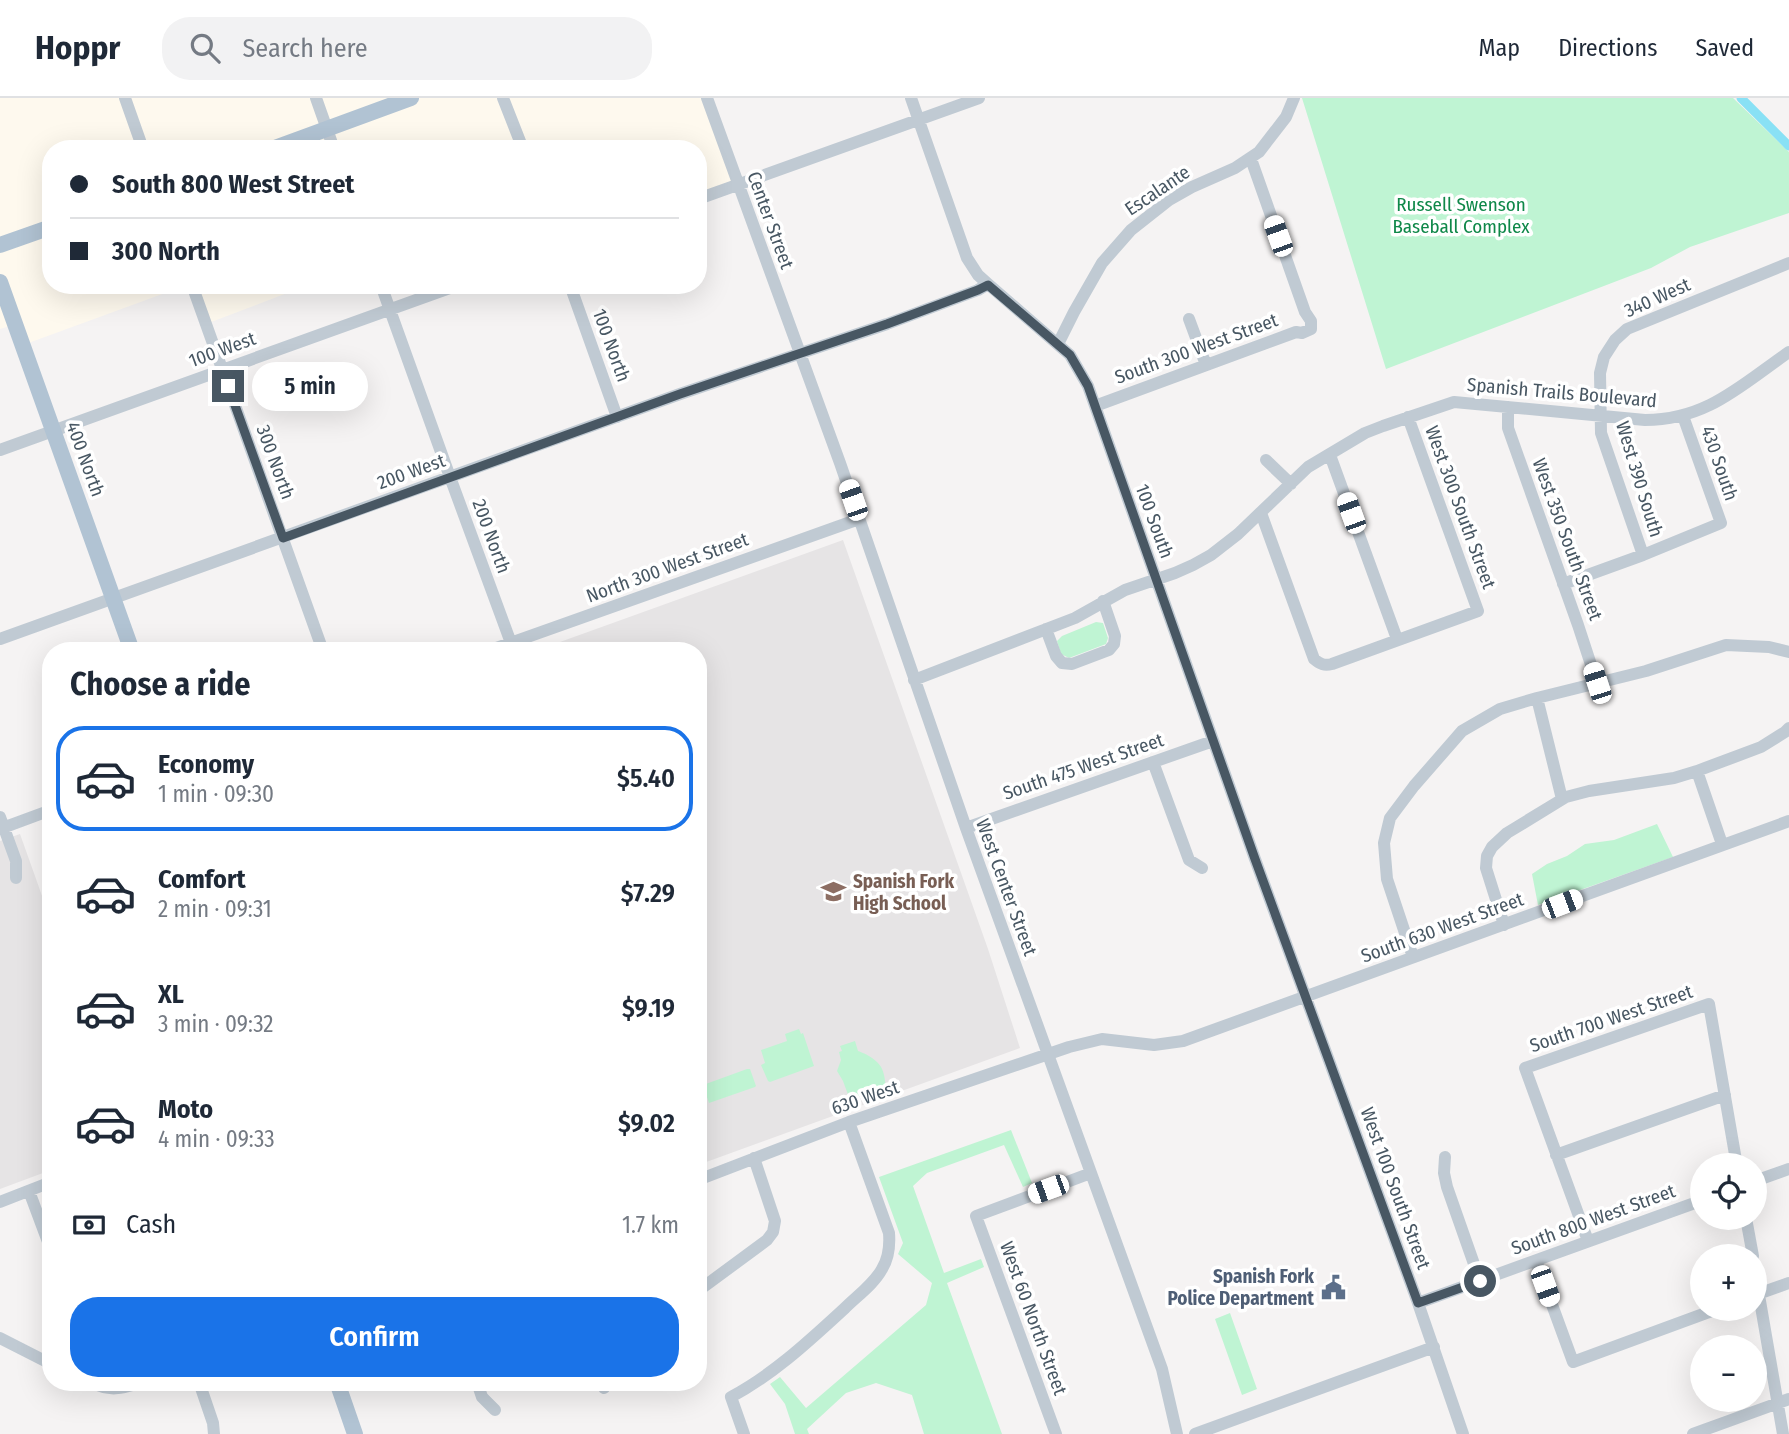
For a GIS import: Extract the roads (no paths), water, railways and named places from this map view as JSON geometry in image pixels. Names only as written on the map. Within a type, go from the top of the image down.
[{"type":"main road","points":[[297,140],[411,98]]},
{"type":"main road","points":[[0,245],[42,230]]},
{"type":"main road","name":"400 North","points":[[0,282],[129,642]]},
{"type":"main road","points":[[340,1391],[355,1434]]},
{"type":"street","points":[[125,98],[140,140]]},
{"type":"street","points":[[316,98],[331,140]]},
{"type":"street","points":[[503,98],[519,140]]},
{"type":"street","name":"Center Street","points":[[707,98],[800,354]]},
{"type":"street","name":"100 South","points":[[911,98],[967,258],[988,285],[1070,355],[1088,386],[1305,996]]},
{"type":"street","points":[[707,196],[979,98]]},
{"type":"street","points":[[1251,159],[1279,127],[1294,98]]},
{"type":"street","name":"South 300 West Street","points":[[1095,406],[1296,332],[1311,330],[1311,321],[1305,312],[1251,159]]},
{"type":"street","name":"Escalante","points":[[1058,344],[1102,263],[1131,230],[1169,200],[1251,159]]},
{"type":"street","name":"340 West","points":[[1601,415],[1600,373],[1604,357],[1615,340],[1627,329],[1789,263]]},
{"type":"street","name":"200 West","points":[[0,639],[988,285]]},
{"type":"street","name":"300 North","points":[[195,294],[320,642]]},
{"type":"street","name":"200 North","points":[[384,294],[511,642]]},
{"type":"street","name":"100 West","points":[[0,450],[433,294]]},
{"type":"street","name":"100 North","points":[[573,294],[617,417]]},
{"type":"street","points":[[1189,320],[1206,365]]},
{"type":"street","name":"Spanish Trails Boulevard","points":[[914,680],[1075,618],[1125,590],[1184,569],[1211,555],[1238,534],[1308,467],[1365,433],[1454,402],[1645,420],[1683,416],[1721,400],[1789,352]]},
{"type":"street","name":"West Center Street","points":[[800,354],[965,828],[1162,1369],[1177,1434]]},
{"type":"street","name":"West 350 South Street","points":[[1508,407],[1508,428],[1597,683]]},
{"type":"street","name":"West 390 South","points":[[1601,415],[1601,433],[1643,555]]},
{"type":"street","name":"430 South","points":[[1643,555],[1721,523],[1683,416]]},
{"type":"street","name":"West 300 South Street","points":[[1397,639],[1478,611],[1408,417]]},
{"type":"street","points":[[1261,513],[1314,659],[1319,664],[1332,664],[1397,639],[1329,455]]},
{"type":"street","points":[[1266,460],[1291,484]]},
{"type":"street","name":"North 300 West Street","points":[[514,642],[859,519]]},
{"type":"street","points":[[1563,584],[1643,555]]},
{"type":"street","points":[[1046,629],[1056,656],[1062,663],[1072,664],[1109,650],[1114,644],[1115,636],[1103,601]]},
{"type":"street","points":[[1413,957],[1387,879],[1384,843],[1390,818],[1462,731],[1500,709],[1646,671],[1726,645],[1789,652]]},
{"type":"street","points":[[1537,698],[1562,799]]},
{"type":"street","points":[[1504,925],[1486,868],[1487,856],[1492,847],[1507,833],[1562,799],[1589,791],[1674,778],[1697,771],[1761,747],[1789,728]]},
{"type":"street","name":"South 475 West Street","points":[[965,828],[1213,741]]},
{"type":"street","points":[[1153,762],[1189,860],[1202,868]]},
{"type":"street","points":[[1697,771],[1722,844]]},
{"type":"street","points":[[16,878],[16,861],[2,824],[42,813]]},
{"type":"street","name":"South 630 West Street","points":[[1047,1054],[1102,1039],[1154,1045],[1183,1041],[1789,821]]},
{"type":"street","name":"West 100 South Street","points":[[1305,996],[1434,1347],[1463,1434]]},
{"type":"street","name":"South 700 West Street","points":[[1556,1155],[1525,1068],[1709,1004],[1725,1095]]},
{"type":"street","name":"630 West","points":[[707,1176],[849,1122],[1047,1054]]},
{"type":"street","points":[[1588,1241],[1556,1155],[1725,1095],[1735,1153]]},
{"type":"street","points":[[744,1434],[731,1398],[770,1373],[811,1339],[876,1278],[884,1267],[890,1240],[887,1226],[849,1122]]},
{"type":"street","points":[[1445,1157],[1447,1187],[1480,1281]]},
{"type":"street","points":[[707,1284],[767,1240],[773,1232],[775,1221],[754,1158]]},
{"type":"street","points":[[1767,1177],[1789,1169]]},
{"type":"street","name":"West 60 North Street","points":[[1056,1434],[976,1216],[1091,1173]]},
{"type":"street","points":[[0,1202],[42,1186]]},
{"type":"street","points":[[29,1191],[42,1226]]},
{"type":"street","name":"South 800 West Street","points":[[1418,1303],[1690,1205]]},
{"type":"street","points":[[1536,1261],[1573,1362],[1690,1319]]},
{"type":"street","points":[[1767,1291],[1789,1283]]},
{"type":"street","points":[[1764,1321],[1783,1401],[1783,1434]]},
{"type":"street","points":[[0,1338],[42,1356]]},
{"type":"street","points":[[1195,1434],[1434,1347]]},
{"type":"street","points":[[202,1391],[214,1434]]},
{"type":"street","points":[[480,1391],[482,1397],[495,1410]]},
{"type":"street","points":[[1693,1434],[1783,1401]]},
{"type":"waterway","points":[[1741,98],[1789,146]]},
{"type":"place","name":"Spanish Fork High School","points":[[833,892]]},
{"type":"place","name":"Spanish Fork Police Department","points":[[1334,1287]]},
{"type":"park label","name":"Russell Swenson Baseball Complex","points":[[1461,215]]}]
